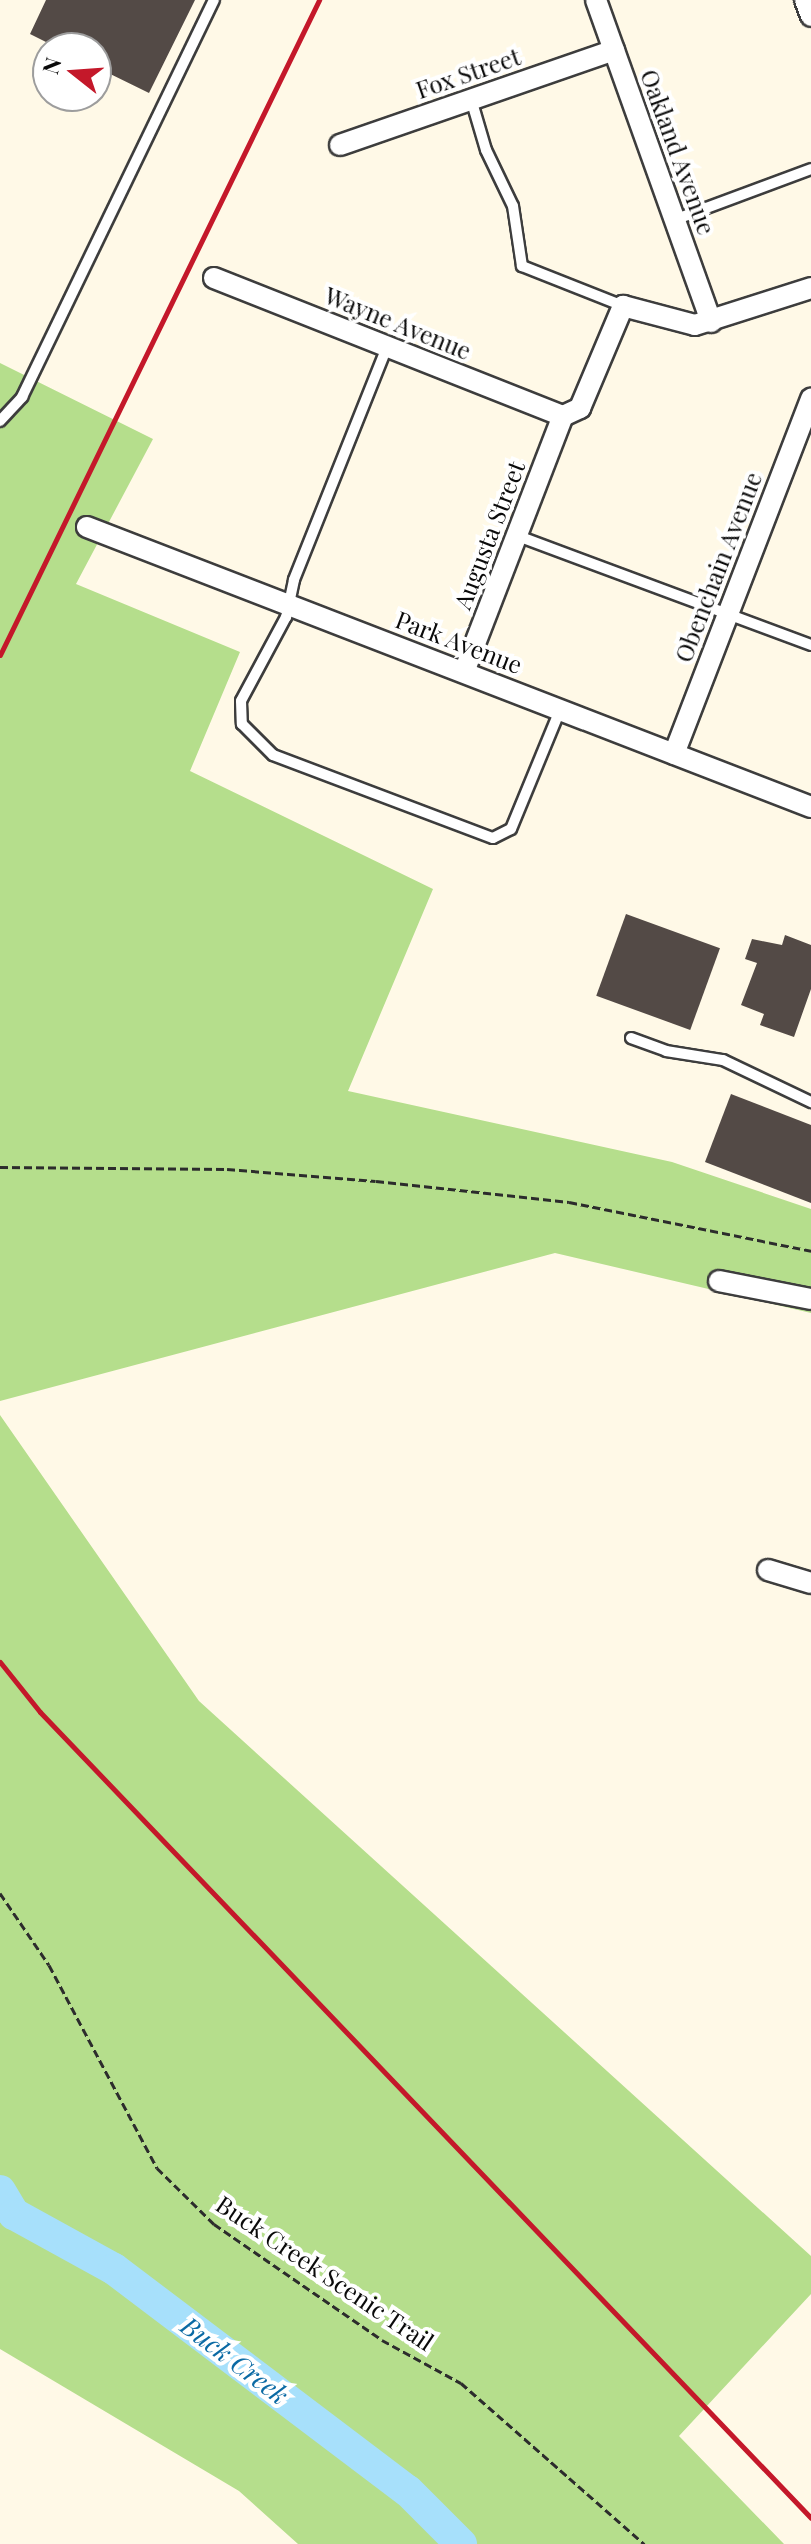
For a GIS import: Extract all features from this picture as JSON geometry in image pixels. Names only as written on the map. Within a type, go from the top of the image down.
[{"type":"street","name":"Oakland Avenue","points":[[596,0],[711,322]]},
{"type":"street","points":[[805,0],[811,16]]},
{"type":"street","name":"Fox Street","points":[[340,145],[614,50]]},
{"type":"street","name":"Wayne Avenue","points":[[214,278],[563,416]]},
{"type":"street","points":[[563,416],[580,408],[623,306],[685,324],[711,322],[811,288]]},
{"type":"street","name":"Obenchain Avenue","points":[[674,754],[811,399]]},
{"type":"street","name":"Augusta Street","points":[[464,672],[563,416]]},
{"type":"street","name":"Park Avenue","points":[[87,527],[811,807]]},
{"type":"street","points":[[719,1281],[811,1299]]},
{"type":"street","points":[[768,1570],[811,1583]]},
{"type":"lane","points":[[0,421],[22,397],[214,0]]},
{"type":"lane","points":[[471,99],[486,150],[513,206],[522,266],[623,306]]},
{"type":"lane","points":[[674,220],[811,169]]},
{"type":"lane","points":[[387,347],[282,626],[239,713],[259,745],[306,770],[475,834],[502,836],[516,817],[560,709]]},
{"type":"lane","points":[[518,536],[727,617],[811,645]]},
{"type":"lane","points":[[631,1038],[666,1051],[723,1060],[811,1102]]},
{"type":"path","points":[[0,1167],[211,1168],[376,1181],[569,1202],[811,1251]]},
{"type":"path","name":"Buck Creek Scenic Trail","points":[[0,1893],[49,1965],[157,2168],[214,2224],[382,2340],[461,2383],[644,2544]]},
{"type":"green space","points":[[0,363],[153,439],[76,584],[240,652],[190,771],[433,889],[348,1091],[672,1162],[811,1209],[811,1313],[555,1253],[0,1401]]},
{"type":"green space","points":[[0,1415],[199,1701],[811,2256],[811,2294],[679,2436],[784,2544],[298,2544],[239,2491],[0,2349]]},
{"type":"building","points":[[46,0],[195,0],[149,93],[112,75],[112,32],[30,34]]},
{"type":"building","points":[[626,914],[720,948],[690,1030],[596,996]]},
{"type":"building","points":[[785,935],[811,945],[811,989],[794,1037],[760,1025],[764,1014],[741,1005],[757,963],[745,959],[752,939],[782,945]]},
{"type":"building","points":[[731,1094],[811,1125],[811,1203],[705,1162]]},
{"type":"waterway","name":"Buck Creek","points":[[0,2191],[14,2214],[114,2269],[408,2491],[461,2544]]},
{"type":"railway","points":[[0,655],[319,0]]},
{"type":"railway","points":[[0,1662],[40,1712],[811,2518]]}]
